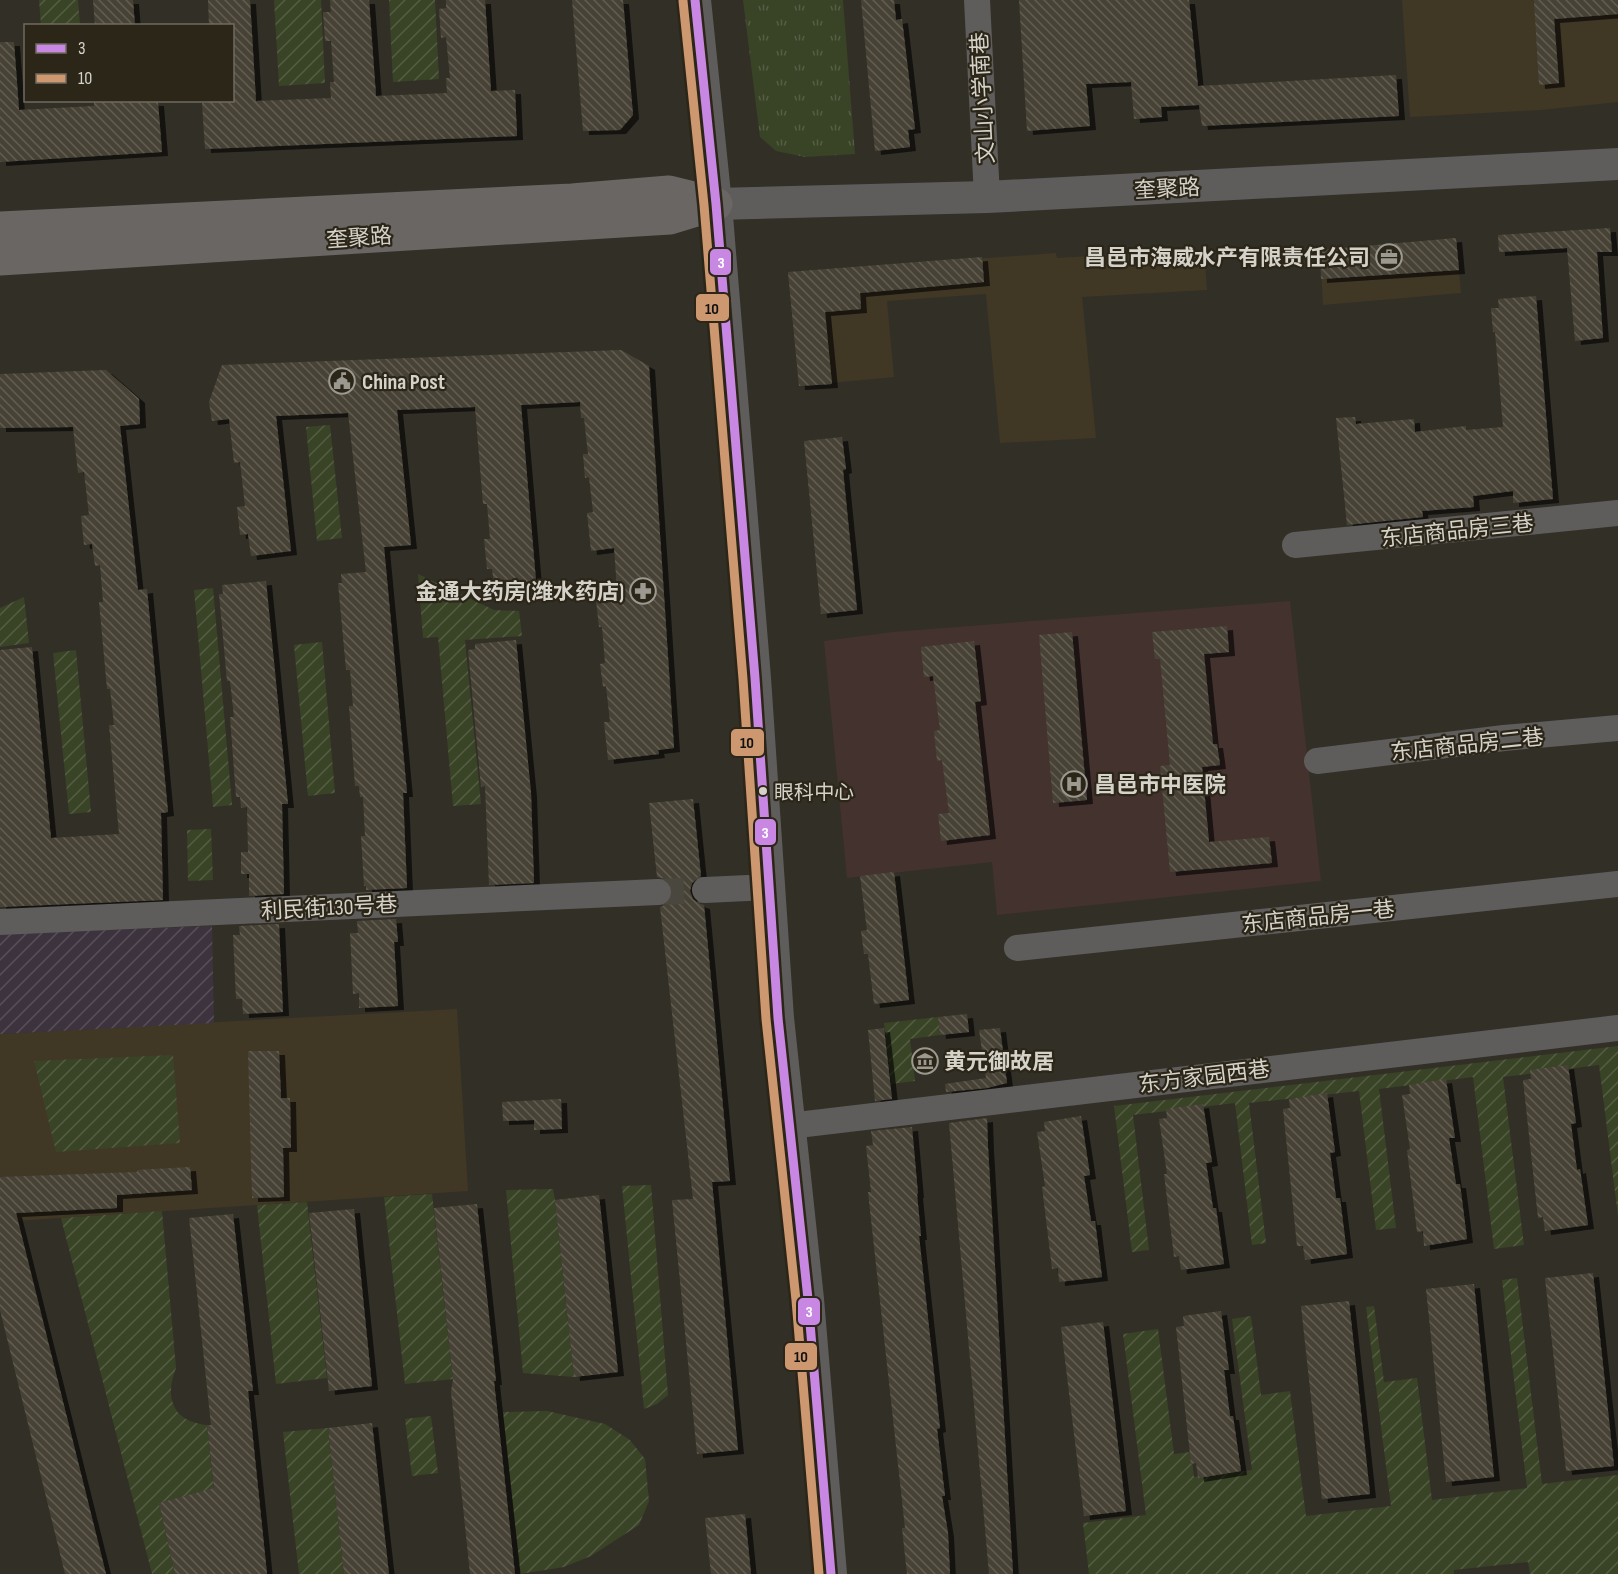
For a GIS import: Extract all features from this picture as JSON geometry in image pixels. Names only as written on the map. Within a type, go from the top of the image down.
[{"type":"main road","name":"奎聚路","points":[[0,228],[572,200],[669,192],[716,204]]},
{"type":"main road","name":"奎聚路","points":[[0,259],[670,218],[716,204]]},
{"type":"street","points":[[695,0],[716,204],[755,678],[778,1018],[808,1299],[831,1574]]},
{"type":"street","name":"文山小学南巷","points":[[977,0],[987,197]]},
{"type":"street","name":"奎聚路","points":[[716,204],[987,197],[1618,164]]},
{"type":"street","name":"东店商品房三巷","points":[[1295,545],[1618,513]]},
{"type":"street","name":"东店商品房二巷","points":[[1317,761],[1504,738],[1618,728]]},
{"type":"street","name":"东店商品房一巷","points":[[1017,948],[1618,884]]},
{"type":"street","points":[[705,890],[769,887]]},
{"type":"street","name":"利民街130号巷","points":[[0,922],[658,892]]},
{"type":"street","name":"东方家园西巷","points":[[789,1126],[1618,1028]]},
{"type":"shaded area","points":[[1402,0],[1618,0],[1618,102],[1540,110],[1410,117]]},
{"type":"shaded area","points":[[1456,238],[1461,293],[1323,305],[1320,250]]},
{"type":"shaded area","points":[[1204,249],[1207,290],[1082,297],[1096,438],[1000,443],[986,294],[887,301],[894,377],[799,386],[788,273],[1056,253],[1057,258]]},
{"type":"shaded area","name":"昌邑市中医院","points":[[1290,601],[1321,881],[997,915],[992,862],[847,878],[824,641],[892,632]]},
{"type":"shaded area","points":[[212,926],[214,1023],[0,1034],[0,934]]},
{"type":"shaded area","points":[[457,1009],[468,1191],[0,1222],[0,1034]]},
{"type":"green space","points":[[39,0],[78,0],[80,24],[41,24]]},
{"type":"green space","points":[[274,0],[321,0],[325,83],[279,86]]},
{"type":"green space","points":[[389,0],[435,0],[439,79],[393,82]]},
{"type":"green space","points":[[743,0],[843,0],[855,154],[805,157],[776,151],[760,137]]},
{"type":"green space","points":[[330,425],[342,538],[317,541],[306,427]]},
{"type":"green space","points":[[418,574],[494,610],[519,611],[522,636],[465,640],[481,804],[453,806],[438,637],[423,638]]},
{"type":"green space","points":[[213,588],[232,805],[213,807],[194,590]]},
{"type":"green space","points":[[24,597],[29,643],[0,647],[0,608]]},
{"type":"green space","points":[[322,642],[335,793],[308,796],[294,645]]},
{"type":"green space","points":[[76,650],[91,812],[69,814],[53,653]]},
{"type":"green space","points":[[211,829],[213,880],[188,881],[187,830]]},
{"type":"green space","points":[[938,1017],[940,1035],[910,1039],[915,1081],[891,1084],[884,1023]]},
{"type":"green space","points":[[1618,1046],[1618,1216],[1599,1065],[1503,1077],[1524,1245],[1494,1249],[1473,1077],[1379,1089],[1396,1228],[1376,1230],[1359,1091],[1249,1103],[1266,1243],[1252,1245],[1235,1103],[1133,1115],[1149,1250],[1132,1252],[1114,1106]]},
{"type":"green space","points":[[173,1055],[180,1143],[56,1152],[34,1061]]},
{"type":"green space","points":[[651,1185],[668,1395],[657,1404],[644,1409],[622,1186]]},
{"type":"green space","points":[[553,1189],[574,1377],[523,1373],[506,1190]]},
{"type":"green space","points":[[432,1194],[453,1379],[405,1384],[384,1197]]},
{"type":"green space","points":[[307,1202],[327,1378],[276,1384],[257,1205]]},
{"type":"green space","points":[[162,1211],[176,1368],[172,1379],[172,1398],[179,1414],[195,1423],[207,1425],[223,1574],[186,1496],[159,1503],[175,1574],[152,1574],[61,1218]]},
{"type":"green space","points":[[1517,1278],[1542,1484],[1618,1475],[1618,1574],[1530,1574],[1528,1562],[1454,1570],[1454,1574],[1089,1574],[1083,1523],[1146,1515],[1123,1334],[1158,1329],[1174,1454],[1191,1452],[1194,1477],[1252,1470],[1232,1319],[1251,1316],[1261,1395],[1290,1391],[1306,1516],[1391,1506],[1366,1307],[1374,1306],[1384,1382],[1417,1378],[1432,1500],[1527,1488],[1502,1280]]},
{"type":"green space","points":[[547,1411],[605,1424],[630,1440],[645,1459],[649,1501],[639,1525],[591,1556],[564,1567],[520,1574],[503,1412]]},
{"type":"green space","points":[[431,1416],[438,1473],[412,1476],[405,1419]]},
{"type":"green space","points":[[328,1428],[344,1574],[299,1574],[283,1432]]},
{"type":"building","points":[[93,0],[133,0],[135,24],[95,24]]},
{"type":"building","points":[[208,0],[250,0],[256,101],[331,98],[330,82],[334,82],[331,41],[325,41],[323,12],[331,12],[330,0],[369,0],[376,96],[447,93],[446,78],[450,78],[446,37],[441,38],[439,9],[446,8],[446,0],[485,0],[491,91],[515,90],[517,136],[205,149],[202,103],[234,102],[234,24],[209,24]]},
{"type":"building","points":[[572,0],[623,0],[633,115],[620,130],[583,131]]},
{"type":"building","points":[[861,0],[894,0],[896,20],[902,19],[915,129],[908,130],[910,147],[875,151]]},
{"type":"building","points":[[1019,0],[1189,0],[1198,86],[1396,75],[1399,116],[1202,126],[1199,105],[1161,107],[1162,117],[1134,119],[1131,82],[1086,84],[1090,126],[1027,131]]},
{"type":"building","points":[[1534,0],[1618,0],[1618,14],[1554,19],[1559,83],[1539,85]]},
{"type":"building","points":[[0,42],[14,42],[19,110],[94,106],[94,102],[158,102],[162,152],[0,162]]},
{"type":"building","points":[[1610,228],[1612,252],[1597,252],[1603,338],[1575,341],[1567,248],[1499,252],[1498,235]]},
{"type":"building","points":[[1456,238],[1459,270],[1321,279],[1320,250]]},
{"type":"building","points":[[982,257],[984,282],[860,293],[861,309],[825,312],[832,384],[799,386],[788,272]]},
{"type":"building","points":[[1536,296],[1553,499],[1513,503],[1513,491],[1473,496],[1474,507],[1422,511],[1423,517],[1347,525],[1336,418],[1355,417],[1356,424],[1414,419],[1415,432],[1466,426],[1466,430],[1503,427],[1491,308],[1499,308],[1498,299]]},
{"type":"building","points":[[621,350],[649,366],[674,748],[658,750],[659,754],[608,760],[604,722],[610,722],[606,686],[603,687],[600,664],[605,663],[602,627],[599,627],[595,591],[617,589],[614,548],[591,551],[587,513],[593,512],[589,477],[585,478],[583,454],[588,454],[580,402],[521,405],[536,581],[494,585],[492,569],[487,569],[484,539],[490,539],[487,504],[483,504],[475,407],[397,410],[411,545],[384,547],[407,793],[403,793],[407,888],[366,890],[361,836],[365,836],[363,797],[360,797],[359,786],[355,786],[349,706],[353,706],[350,670],[346,670],[338,583],[342,583],[341,574],[366,572],[348,413],[276,416],[291,551],[251,556],[248,534],[240,535],[237,507],[245,506],[240,462],[234,463],[229,419],[212,421],[209,402],[222,365]]},
{"type":"building","points":[[106,370],[139,399],[140,424],[120,426],[138,590],[147,589],[168,812],[161,813],[163,900],[0,907],[0,650],[32,647],[51,838],[119,834],[109,725],[114,725],[110,689],[107,689],[99,602],[103,602],[100,565],[95,566],[92,544],[84,545],[81,516],[89,515],[84,472],[78,473],[73,427],[0,428],[0,374]]},
{"type":"building","points":[[842,437],[846,469],[843,470],[857,610],[821,614],[804,441]]},
{"type":"building","points":[[266,581],[288,804],[282,804],[284,894],[249,896],[249,874],[241,874],[241,852],[248,852],[247,807],[241,808],[240,797],[236,797],[230,717],[234,717],[230,681],[227,681],[219,594],[223,594],[222,585]]},
{"type":"building","points":[[1227,626],[1229,652],[1204,654],[1213,744],[1217,744],[1220,765],[1202,767],[1209,842],[1269,837],[1272,863],[1170,872],[1160,766],[1170,765],[1160,659],[1155,659],[1152,632]]},
{"type":"building","points":[[1072,632],[1087,800],[1053,803],[1039,635]]},
{"type":"building","points":[[516,640],[531,793],[534,883],[489,885],[485,786],[481,787],[468,650],[475,649],[475,644]]},
{"type":"building","points":[[974,641],[981,701],[975,702],[990,835],[941,841],[938,814],[949,813],[942,760],[937,761],[934,731],[940,730],[933,676],[924,677],[921,647]]},
{"type":"building","points":[[693,799],[701,876],[692,883],[690,891],[693,899],[704,905],[730,1181],[712,1182],[738,1450],[697,1454],[672,1200],[693,1199],[660,907],[667,904],[673,891],[671,884],[657,877],[649,803]]},
{"type":"building","points":[[894,872],[909,1000],[874,1004],[868,954],[864,954],[861,931],[867,930],[860,876]]},
{"type":"building","points":[[396,919],[398,942],[394,942],[398,1006],[359,1008],[359,993],[353,994],[350,933],[358,933],[357,921]]},
{"type":"building","points":[[279,924],[283,1012],[243,1014],[242,999],[236,999],[233,935],[240,935],[239,926]]},
{"type":"building","points":[[967,1014],[969,1032],[940,1035],[938,1017]]},
{"type":"building","points":[[884,1028],[892,1099],[875,1101],[868,1030]]},
{"type":"building","points":[[1000,1028],[1007,1083],[987,1088],[946,1092],[945,1084],[986,1078],[979,1030]]},
{"type":"building","points":[[248,1051],[279,1051],[281,1098],[290,1098],[291,1148],[283,1148],[284,1197],[252,1198]]},
{"type":"building","points":[[1568,1065],[1576,1123],[1571,1124],[1588,1225],[1545,1231],[1543,1217],[1538,1218],[1523,1080],[1531,1079],[1530,1070]]},
{"type":"building","points":[[1446,1079],[1455,1138],[1449,1138],[1456,1184],[1460,1184],[1467,1239],[1424,1246],[1423,1231],[1417,1232],[1407,1150],[1410,1149],[1402,1095],[1410,1094],[1409,1085]]},
{"type":"building","points":[[1327,1093],[1335,1152],[1330,1153],[1336,1198],[1340,1198],[1347,1254],[1305,1260],[1303,1246],[1297,1246],[1283,1109],[1290,1108],[1289,1099]]},
{"type":"building","points":[[561,1099],[562,1129],[534,1130],[534,1120],[503,1121],[502,1102]]},
{"type":"building","points":[[1203,1104],[1212,1162],[1206,1163],[1213,1208],[1216,1208],[1224,1264],[1181,1270],[1179,1256],[1174,1257],[1164,1174],[1167,1174],[1159,1119],[1167,1118],[1166,1109]]},
{"type":"building","points":[[1081,1116],[1090,1175],[1084,1176],[1091,1221],[1095,1221],[1102,1277],[1059,1282],[1058,1268],[1052,1269],[1042,1187],[1045,1186],[1037,1132],[1045,1131],[1044,1122]]},
{"type":"building","points":[[987,1118],[1013,1574],[989,1574],[949,1123]]},
{"type":"building","points":[[912,1127],[921,1236],[919,1236],[940,1428],[937,1429],[945,1496],[942,1496],[948,1533],[950,1574],[907,1574],[902,1528],[905,1528],[868,1192],[871,1192],[866,1146],[873,1145],[871,1131]]},
{"type":"building","points":[[190,1167],[192,1190],[117,1195],[117,1208],[16,1213],[106,1574],[65,1574],[0,1310],[0,1177],[137,1172],[137,1170]]},
{"type":"building","points":[[599,1195],[618,1372],[574,1377],[555,1200]]},
{"type":"building","points":[[477,1204],[515,1574],[470,1574],[451,1392],[453,1379],[434,1208]]},
{"type":"building","points":[[354,1209],[372,1386],[329,1391],[309,1213]]},
{"type":"building","points":[[233,1214],[253,1391],[248,1391],[267,1574],[175,1574],[159,1503],[214,1488],[207,1425],[211,1425],[189,1218]]},
{"type":"building","points":[[1593,1273],[1614,1466],[1566,1471],[1545,1278]]},
{"type":"building","points":[[1474,1284],[1494,1477],[1446,1482],[1426,1289]]},
{"type":"building","points":[[1349,1301],[1370,1494],[1322,1499],[1301,1306]]},
{"type":"building","points":[[1221,1311],[1229,1370],[1224,1370],[1241,1471],[1198,1478],[1196,1463],[1191,1464],[1176,1327],[1184,1326],[1183,1316]]},
{"type":"building","points":[[1103,1322],[1126,1511],[1084,1516],[1061,1327]]},
{"type":"building","points":[[372,1423],[389,1574],[344,1574],[328,1428]]},
{"type":"building","points":[[745,1514],[751,1574],[711,1574],[705,1518]]},
{"type":"tunnel","points":[[658,892],[705,890]]},
{"type":"transit line","name":"3","points":[[695,0],[716,204],[755,678],[778,1018],[808,1299],[831,1574]]},
{"type":"transit line","name":"10","points":[[683,1],[704,205],[743,679],[766,1019],[796,1300],[819,1574]]},
{"type":"place","name":"昌邑市海威水产有限责任公司","points":[[1389,257]]},
{"type":"place","name":"China Post","points":[[342,381]]},
{"type":"place","name":"金通大药房(潍水药店)","points":[[643,591]]},
{"type":"place","name":"昌邑市中医院","points":[[1074,784]]},
{"type":"place","name":"眼科中心","points":[[763,791]]},
{"type":"place","name":"黄元御故居","points":[[925,1061]]}]
